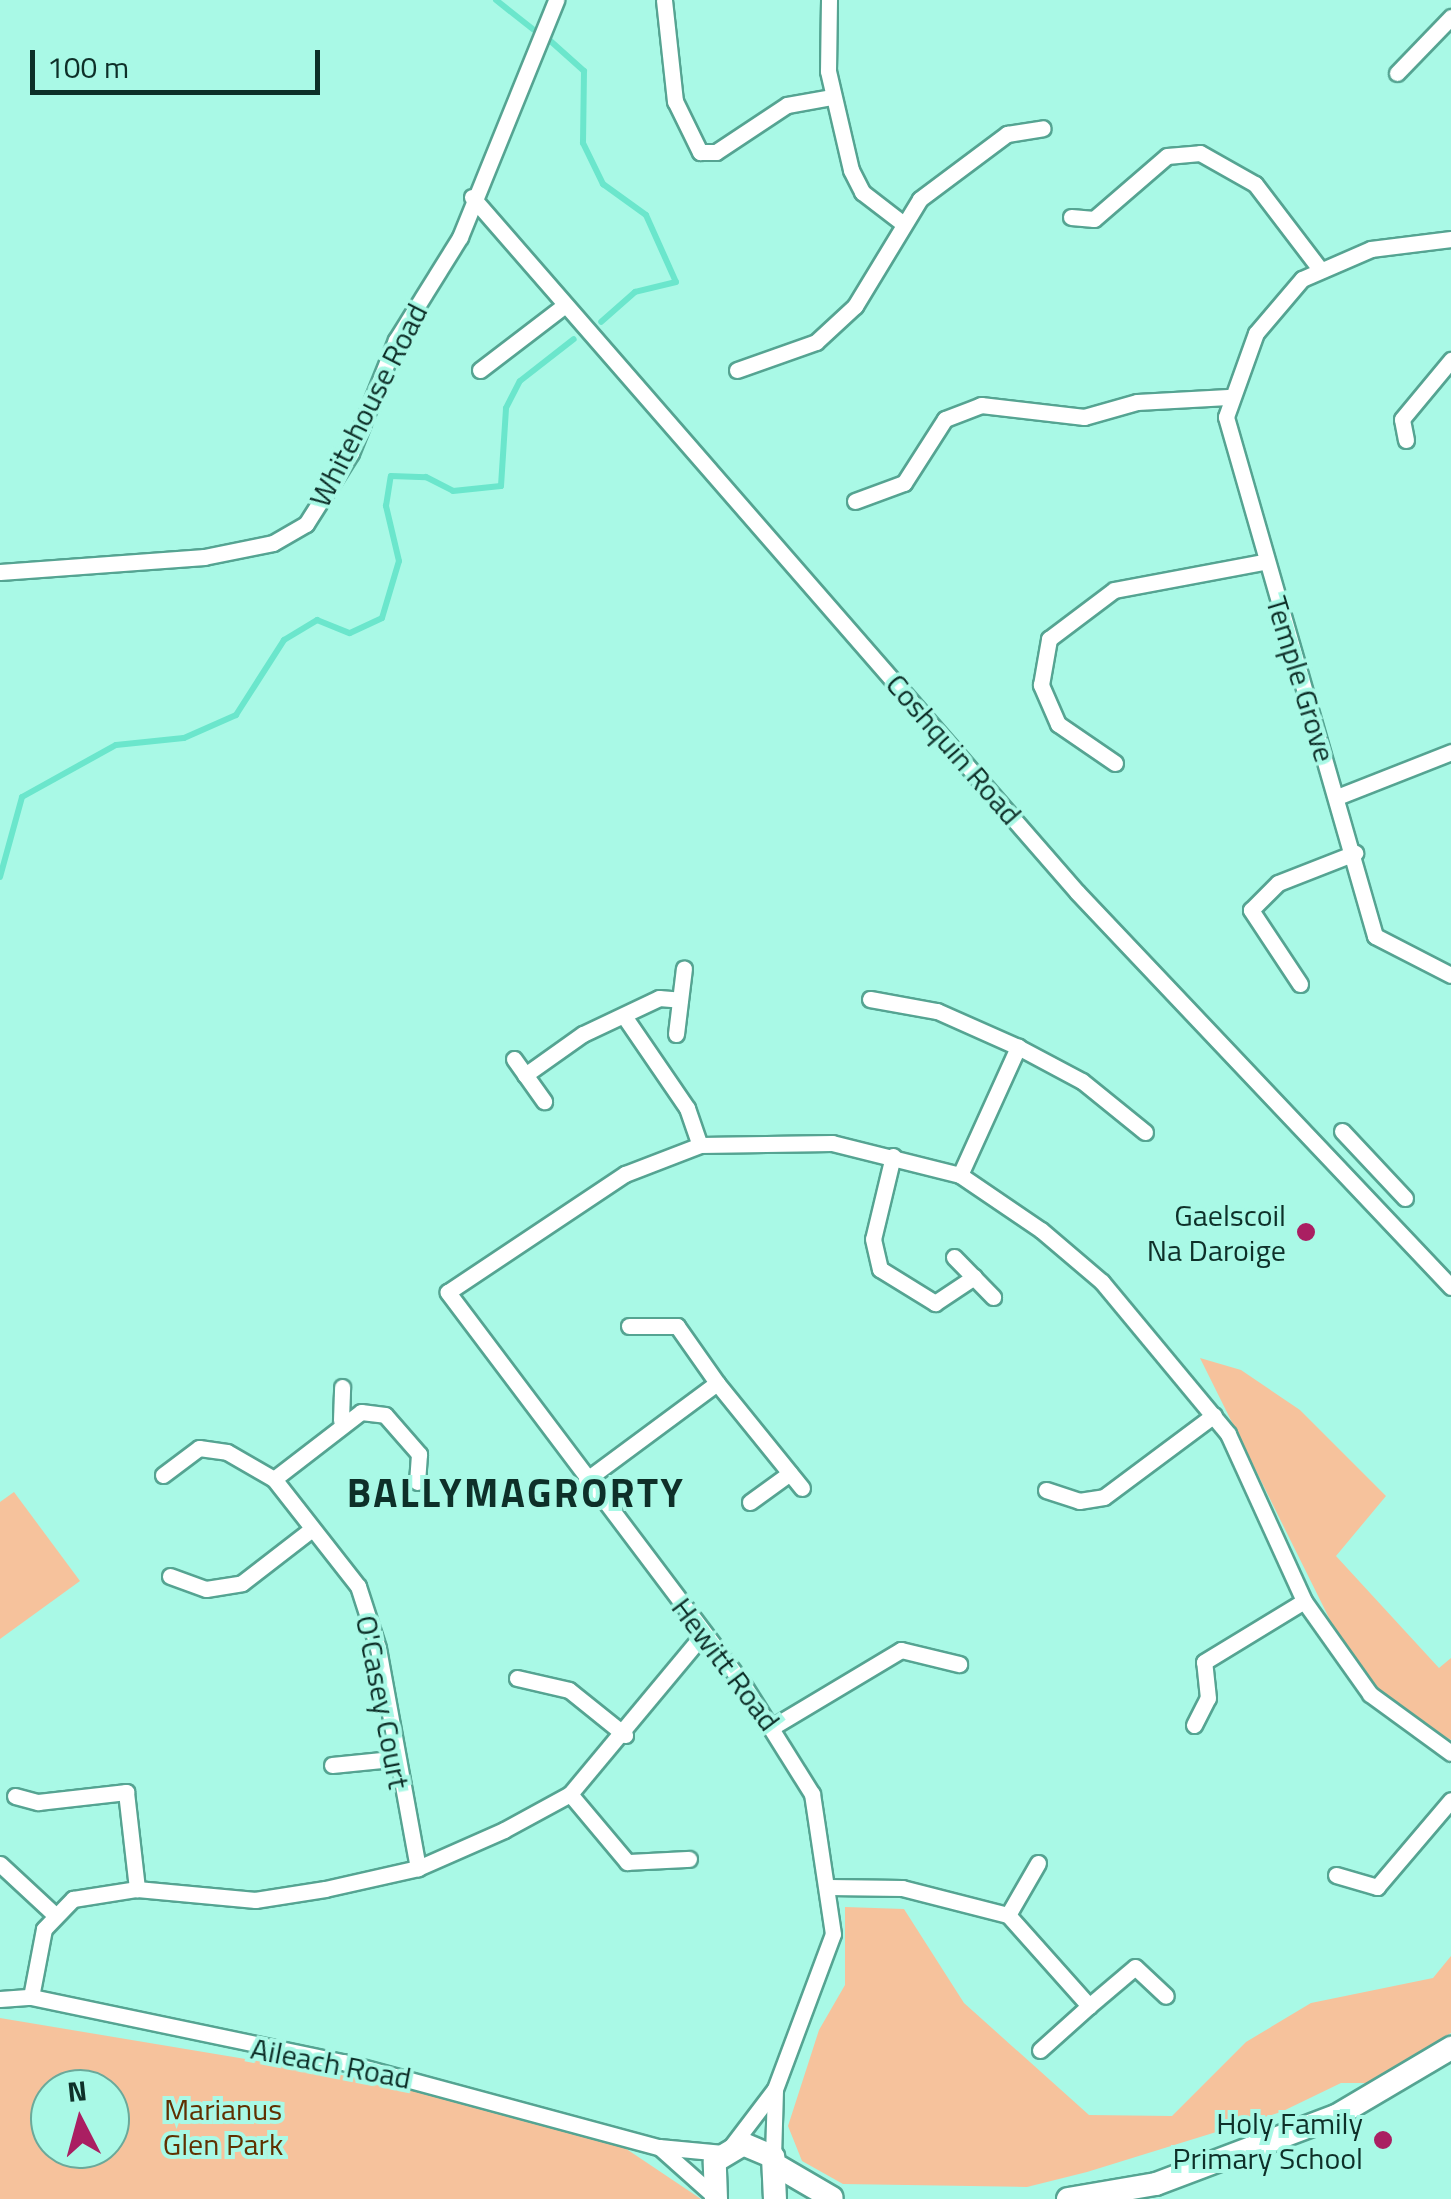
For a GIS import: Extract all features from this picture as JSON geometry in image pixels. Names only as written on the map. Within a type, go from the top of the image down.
[{"type":"street","name":"Whitehouse Road","points":[[0,572],[204,556],[273,543],[306,524],[351,453],[396,340],[460,237],[472,197],[556,0]]},
{"type":"street","points":[[664,0],[674,100],[700,152],[716,152],[787,104],[832,97]]},
{"type":"street","points":[[830,0],[832,97],[862,192],[901,222]]},
{"type":"street","points":[[1397,72],[1451,17]]},
{"type":"street","points":[[738,370],[816,342],[854,306],[901,222],[1007,134],[1043,128]]},
{"type":"street","points":[[1071,216],[1094,218],[1166,156],[1200,153],[1256,184],[1319,268]]},
{"type":"street","name":"Coshquin Road","points":[[472,197],[1077,892],[1451,1287]]},
{"type":"street","points":[[855,501],[904,483],[945,419],[982,404],[1084,418],[1138,402],[1228,396],[1271,310],[1319,268],[1451,239]]},
{"type":"street","points":[[480,370],[566,305]]},
{"type":"street","points":[[1406,440],[1402,419],[1451,360]]},
{"type":"street","name":"Temple Grove","points":[[1228,396],[1237,471],[1355,854],[1375,936],[1451,975]]},
{"type":"street","name":"Temple Grove","points":[[1114,763],[1058,724],[1040,686],[1049,639],[1114,590],[1264,562]]},
{"type":"street","name":"Temple Grove","points":[[1337,797],[1451,752]]},
{"type":"street","points":[[1300,984],[1252,910],[1278,883],[1355,854]]},
{"type":"street","points":[[676,1034],[684,968]]},
{"type":"street","points":[[525,1075],[659,998],[680,1000]]},
{"type":"street","points":[[870,998],[937,1011],[1018,1047],[1082,1081],[1145,1132]]},
{"type":"street","points":[[624,1016],[688,1108],[700,1145],[832,1143],[960,1174],[1102,1282],[1214,1414],[1253,1474],[1304,1601],[1370,1694],[1451,1753]]},
{"type":"street","points":[[960,1174],[1018,1047]]},
{"type":"street","points":[[514,1059],[544,1100]]},
{"type":"street","points":[[1342,1130],[1405,1198]]},
{"type":"street","name":"Hewitt Road","points":[[700,1145],[626,1174],[448,1292],[774,1726],[812,1794],[829,1887],[833,1934],[775,2088],[727,2150]]},
{"type":"street","points":[[894,1156],[873,1239],[880,1269],[936,1303],[974,1277]]},
{"type":"street","points":[[1362,1190],[1379,1171]]},
{"type":"street","points":[[954,1257],[993,1297]]},
{"type":"street","points":[[630,1326],[677,1326],[717,1383],[802,1488]]},
{"type":"street","points":[[586,1480],[717,1383]]},
{"type":"street","points":[[341,1420],[342,1387]]},
{"type":"street","points":[[1046,1490],[1080,1501],[1104,1497],[1214,1414]]},
{"type":"street","points":[[163,1474],[198,1448],[274,1480],[341,1420],[385,1415],[419,1454],[417,1482]]},
{"type":"street","points":[[750,1502],[790,1473]]},
{"type":"street","name":"O'Casey Court","points":[[274,1480],[308,1532],[358,1586],[378,1648],[392,1759],[418,1868]]},
{"type":"street","points":[[170,1576],[206,1589],[242,1583],[308,1532]]},
{"type":"street","points":[[1194,1725],[1208,1698],[1204,1662],[1304,1601]]},
{"type":"street","points":[[31,1997],[54,1913],[86,1895],[137,1889],[255,1900],[418,1868],[570,1794],[625,1735],[704,1633]]},
{"type":"street","points":[[774,1726],[901,1650],[959,1664]]},
{"type":"street","points":[[517,1678],[569,1690],[625,1735]]},
{"type":"street","points":[[332,1765],[392,1759]]},
{"type":"street","points":[[15,1796],[38,1802],[126,1792],[137,1889]]},
{"type":"street","points":[[570,1794],[627,1862],[688,1859]]},
{"type":"street","points":[[1336,1875],[1377,1887],[1451,1800]]},
{"type":"street","points":[[1008,1915],[1038,1863]]},
{"type":"street","points":[[0,1864],[54,1913]]},
{"type":"street","points":[[829,1887],[902,1888],[1008,1915],[1090,2006]]},
{"type":"street","points":[[1040,2050],[1135,1967],[1166,1996]]},
{"type":"street","name":"Aileach Road","points":[[0,1999],[31,1997],[343,2062],[659,2147],[727,2150]]},
{"type":"street","points":[[1068,2199],[1156,2184],[1336,2116],[1451,2048]]},
{"type":"street","name":"Hewitt Road","points":[[775,2088],[776,2162]]},
{"type":"street","points":[[715,2197],[711,2172],[727,2150],[752,2145],[836,2199]]},
{"type":"street","name":"Aileach Road","points":[[659,2147],[715,2197]]},
{"type":"street","points":[[775,2199],[776,2162]]},
{"type":"street","points":[[789,2199],[836,2199]]},
{"type":"green space","points":[[1200,1358],[1241,1370],[1300,1410],[1386,1496],[1336,1556],[1439,1668],[1451,1658],[1451,1740],[1389,1704],[1335,1630]]},
{"type":"green space","points":[[14,1492],[80,1581],[0,1639],[0,1502]]},
{"type":"green space","points":[[845,1907],[904,1909],[964,2003],[1089,2115],[1172,2116],[1246,2042],[1311,2003],[1433,1978],[1451,1956],[1451,2033],[1368,2083],[1341,2083],[1281,2112],[1027,2187],[843,2184],[802,2161],[788,2126],[819,2030],[845,1985]]},
{"type":"green space","name":"Marianus Glen Park","points":[[0,2018],[473,2097],[616,2142],[701,2199],[0,2199]]},
{"type":"waterway","points":[[496,0],[534,30]]},
{"type":"waterway","points":[[546,37],[584,71],[583,143],[603,184],[646,215],[676,282],[635,292],[601,322]]},
{"type":"waterway","points":[[0,877],[22,797],[116,745],[184,738],[236,715],[284,640],[317,620],[350,633],[382,618],[399,561],[386,506],[391,476],[426,477],[453,491],[501,486],[506,408],[520,381],[574,339]]},
{"type":"place","name":"Gaelscoil Na Daroige","points":[[1306,1232]]},
{"type":"place","name":"Holy Family Primary School","points":[[1383,2140]]},
{"type":"district","name":"BALLYMAGRORTY","points":[[516,1493]]}]
